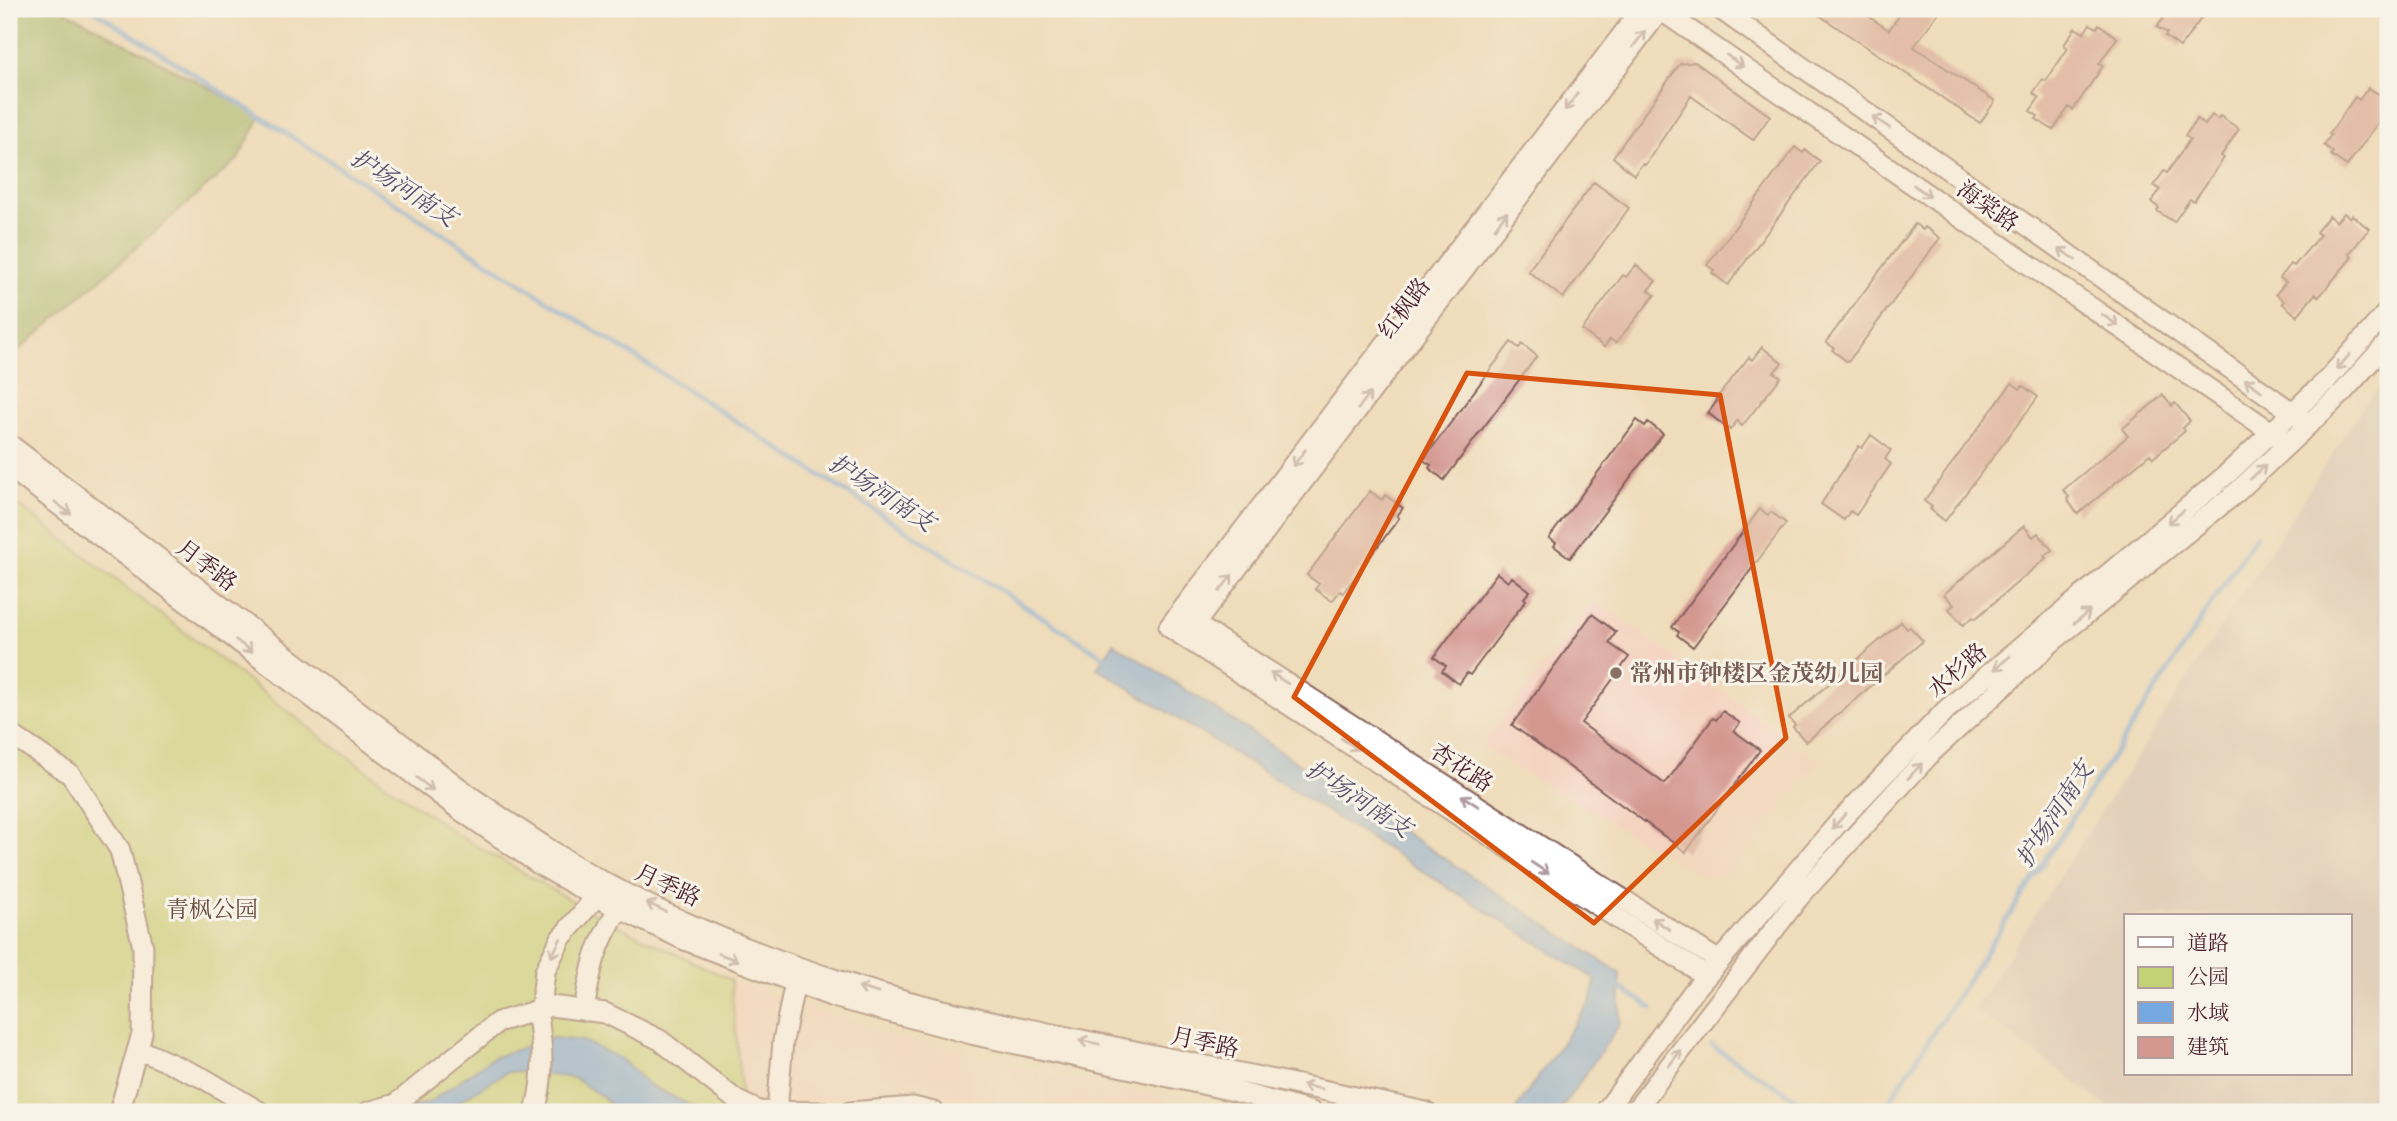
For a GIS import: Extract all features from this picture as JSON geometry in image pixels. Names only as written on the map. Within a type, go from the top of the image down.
[{"type":"street","name":"海棠路","points":[[1656,9],[2288,443]]},
{"type":"street","name":"红枫路","points":[[1182,625],[1656,9]]},
{"type":"street","name":"海棠路","points":[[1720,9],[2309,424]]},
{"type":"street","name":"水杉路","points":[[1605,1112],[1706,976],[1840,821],[1946,710],[2226,475],[2326,381],[2388,311]]},
{"type":"street","name":"水杉路","points":[[1634,1112],[1800,896],[1932,752],[2053,641],[2237,492],[2342,393],[2388,342]]},
{"type":"street","name":"月季路","points":[[9,444],[470,796],[604,882],[689,923],[831,978],[899,1000],[1426,1112]]},
{"type":"street","name":"月季路","points":[[9,467],[460,810],[540,865],[596,897],[682,939],[794,982],[894,1015],[1234,1091],[1312,1112]]},
{"type":"street","name":"杏花路","points":[[1182,625],[1719,961]]},
{"type":"street","name":"杏花路","points":[[1182,625],[1706,976]]},
{"type":"street","points":[[9,733],[71,775],[120,850],[142,947],[142,1034],[119,1112]]},
{"type":"street","points":[[535,1112],[544,1051],[539,1010],[545,971],[561,938],[596,897]]},
{"type":"street","points":[[584,1010],[592,963],[602,936],[619,908]]},
{"type":"street","points":[[777,1112],[783,1041],[794,982]]},
{"type":"street","points":[[368,1112],[397,1104],[498,1021],[551,1006],[605,1013],[660,1040],[736,1100],[759,1111],[824,1112]]},
{"type":"street","points":[[138,1049],[203,1078],[260,1112]]},
{"type":"street","points":[[850,1112],[913,1107],[934,1112]]},
{"type":"highlighted area","points":[[1467,373],[1720,395],[1786,738],[1594,923],[1294,697]]},
{"type":"shaded area","points":[[2388,376],[2388,1112],[2116,1112],[1974,1009],[2362,408]]},
{"type":"shaded area","name":"常州市钟楼区金茂幼儿园","points":[[1594,600],[1819,761],[1728,874],[1703,877],[1481,746]]},
{"type":"shaded area","points":[[731,980],[886,1034],[1073,1079],[1228,1112],[743,1112]]},
{"type":"green space","points":[[14,9],[62,9],[261,116],[238,159],[9,359],[9,17]]},
{"type":"green space","name":"青枫公园","points":[[9,498],[345,755],[456,834],[602,918],[731,980],[743,1112],[9,1112]]},
{"type":"water","points":[[1114,643],[1620,973],[1620,1024],[1559,1112],[1514,1112],[1592,999],[1595,979],[1097,668]]},
{"type":"water","points":[[552,1038],[583,1041],[621,1059],[649,1085],[704,1112],[616,1112],[604,1098],[574,1078],[507,1072],[441,1112],[397,1112],[430,1102],[492,1058]]},
{"type":"water","points":[[163,1101],[183,1101],[218,1112],[146,1112],[150,1105]]},
{"type":"building","points":[[1810,9],[1857,9],[1889,30],[1904,9],[1941,9],[1914,47],[1995,101],[1980,123]]},
{"type":"building","points":[[2171,9],[2208,9],[2180,47],[2157,27]]},
{"type":"building","points":[[2090,24],[2097,28],[2099,24],[2117,38],[2099,64],[2103,66],[2073,110],[2069,107],[2053,130],[2036,119],[2038,116],[2030,111],[2039,98],[2033,93],[2043,79],[2046,81],[2068,48],[2064,45],[2075,28],[2084,33]]},
{"type":"building","points":[[1695,62],[1770,116],[1753,140],[1691,96],[1645,165],[1642,164],[1634,175],[1613,157],[1680,64]]},
{"type":"building","points":[[2368,88],[2388,99],[2388,109],[2347,166],[2331,155],[2333,152],[2324,145],[2355,97],[2359,100]]},
{"type":"building","points":[[2212,115],[2218,119],[2220,116],[2239,129],[2221,156],[2224,158],[2194,201],[2190,199],[2174,222],[2157,211],[2159,208],[2151,202],[2160,190],[2154,185],[2164,171],[2167,173],[2190,139],[2185,136],[2197,119],[2205,125]]},
{"type":"building","points":[[1795,147],[1803,153],[1805,150],[1820,161],[1728,285],[1712,273],[1714,270],[1707,265]]},
{"type":"building","points":[[1594,182],[1629,208],[1563,298],[1528,271]]},
{"type":"building","points":[[2344,213],[2350,218],[2352,215],[2369,229],[2349,254],[2352,257],[2319,297],[2315,294],[2297,316],[2276,294],[2286,282],[2280,278],[2320,235],[2316,232],[2329,216],[2336,222]]},
{"type":"building","points":[[1915,224],[1923,230],[1925,227],[1940,238],[1848,362],[1826,342]]},
{"type":"building","points":[[1636,265],[1656,281],[1648,290],[1655,295],[1616,343],[1610,339],[1604,347],[1582,330],[1623,275],[1626,277]]},
{"type":"building","points":[[1511,342],[1519,348],[1522,344],[1537,356],[1444,480],[1423,460]]},
{"type":"building","points":[[1762,347],[1782,363],[1774,372],[1781,377],[1742,426],[1737,421],[1730,430],[1708,413],[1749,357],[1752,360]]},
{"type":"building","points":[[2012,383],[2020,389],[2023,386],[2038,397],[1945,521],[1924,501]]},
{"type":"building","points":[[2163,395],[2172,406],[2175,403],[2190,421],[2183,428],[2185,431],[2153,458],[2150,454],[2078,514],[2063,490],[2128,436],[2122,429]]},
{"type":"building","points":[[1637,420],[1645,426],[1648,422],[1663,434],[1570,558],[1554,546],[1556,543],[1549,538]]},
{"type":"building","points":[[1871,435],[1891,450],[1885,459],[1891,464],[1856,515],[1850,511],[1844,520],[1821,504],[1859,446],[1862,448]]},
{"type":"building","points":[[1370,491],[1382,500],[1385,495],[1403,508],[1397,516],[1399,518],[1343,593],[1340,591],[1332,601],[1315,589],[1319,584],[1307,575]]},
{"type":"building","points":[[1760,509],[1768,515],[1771,512],[1786,523],[1693,647],[1677,635],[1679,632],[1672,627]]},
{"type":"building","points":[[2024,526],[2033,537],[2038,533],[2052,550],[1975,619],[1973,617],[1963,625],[1949,609],[1954,605],[1944,594]]},
{"type":"building","points":[[1497,573],[1508,582],[1512,577],[1530,591],[1470,675],[1467,673],[1459,684],[1442,671],[1446,666],[1434,657]]},
{"type":"building","points":[[1592,614],[1616,632],[1609,643],[1629,657],[1581,723],[1665,784],[1713,718],[1716,720],[1723,711],[1740,723],[1734,731],[1760,750],[1686,852],[1512,725]]},
{"type":"building","points":[[1901,622],[1923,641],[1806,742],[1789,718]]},
{"type":"waterway","name":"护场河南支","points":[[92,9],[1109,660]]},
{"type":"waterway","name":"护场河南支","points":[[1882,1112],[2256,535]]},
{"type":"waterway","name":"护场河南支","points":[[1616,985],[1652,1008]]},
{"type":"waterway","name":"护场河南支","points":[[1712,1046],[1817,1112]]},
{"type":"place","name":"常州市钟楼区金茂幼儿园","points":[[1616,673]]}]
